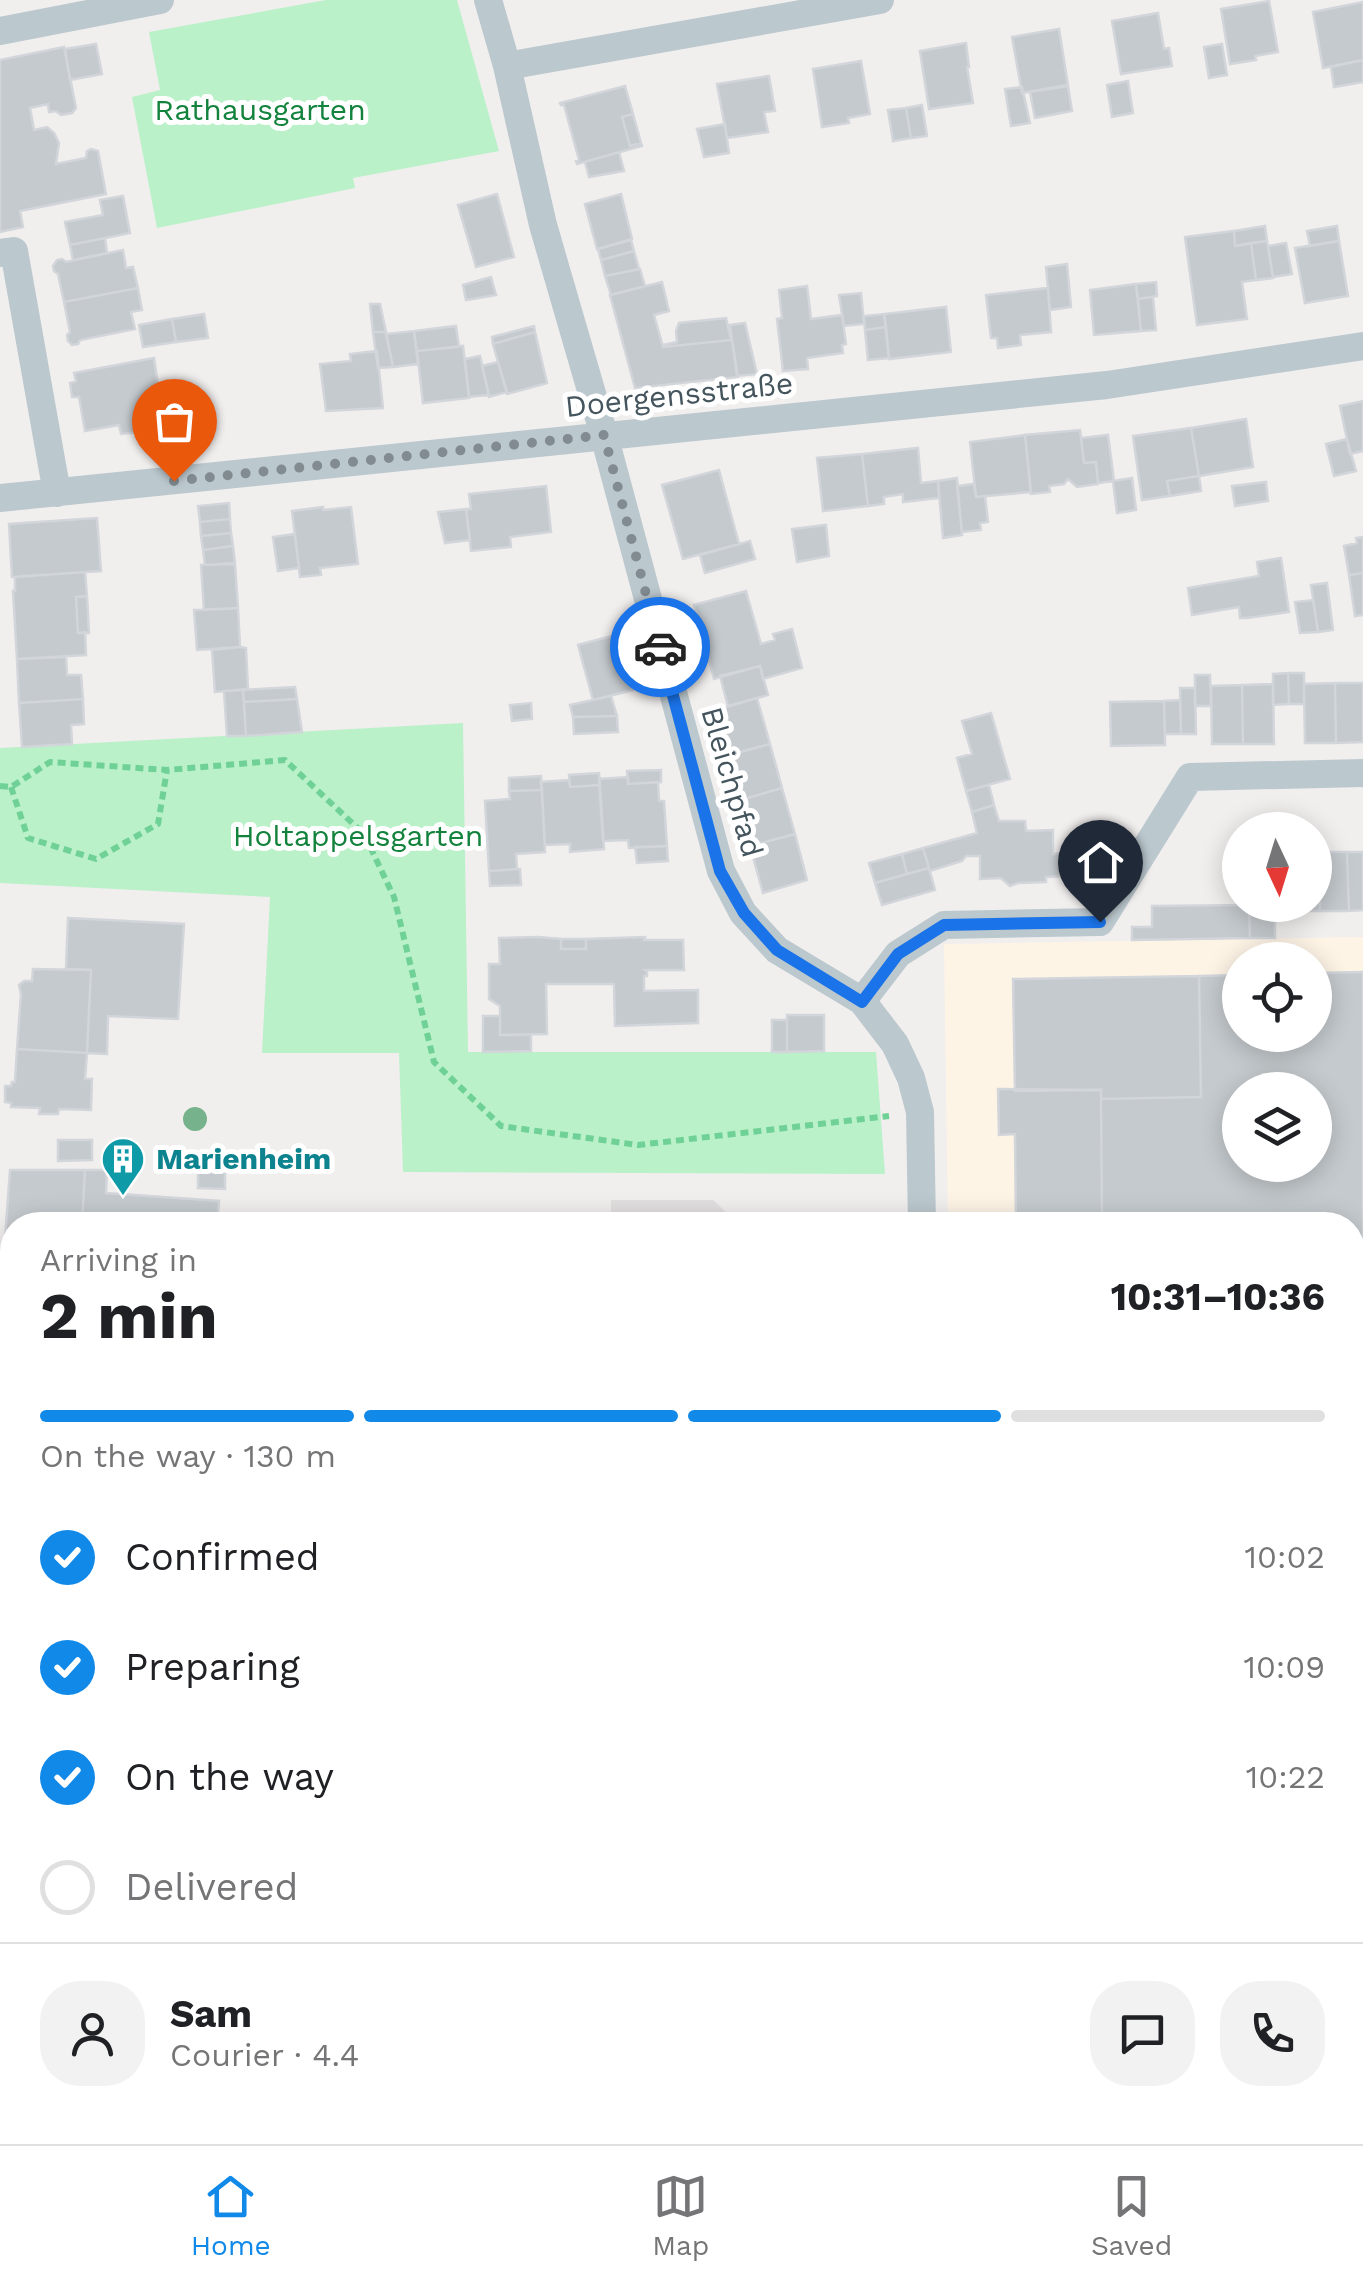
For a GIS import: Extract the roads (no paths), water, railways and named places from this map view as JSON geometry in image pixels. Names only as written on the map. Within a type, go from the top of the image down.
[{"type":"street","points":[[0,31],[160,0]]},
{"type":"street","name":"Bleichpfad","points":[[488,0],[543,224],[604,435],[720,871],[744,913],[777,950],[862,1002],[895,1044],[911,1078],[920,1112],[922,1212]]},
{"type":"street","points":[[507,66],[880,0]]},
{"type":"street","points":[[0,254],[14,251],[57,493]]},
{"type":"street","name":"Doergensstraße","points":[[0,498],[1107,384],[1363,346]]},
{"type":"street","points":[[862,1002],[898,954],[944,925],[1100,922],[1190,777],[1363,773]]},
{"type":"place","name":"Marienheim","points":[[123,1197]]},
{"type":"park label","name":"Rathausgarten","points":[[260,110]]},
{"type":"park label","name":"Holtappelsgarten","points":[[358,836]]}]
